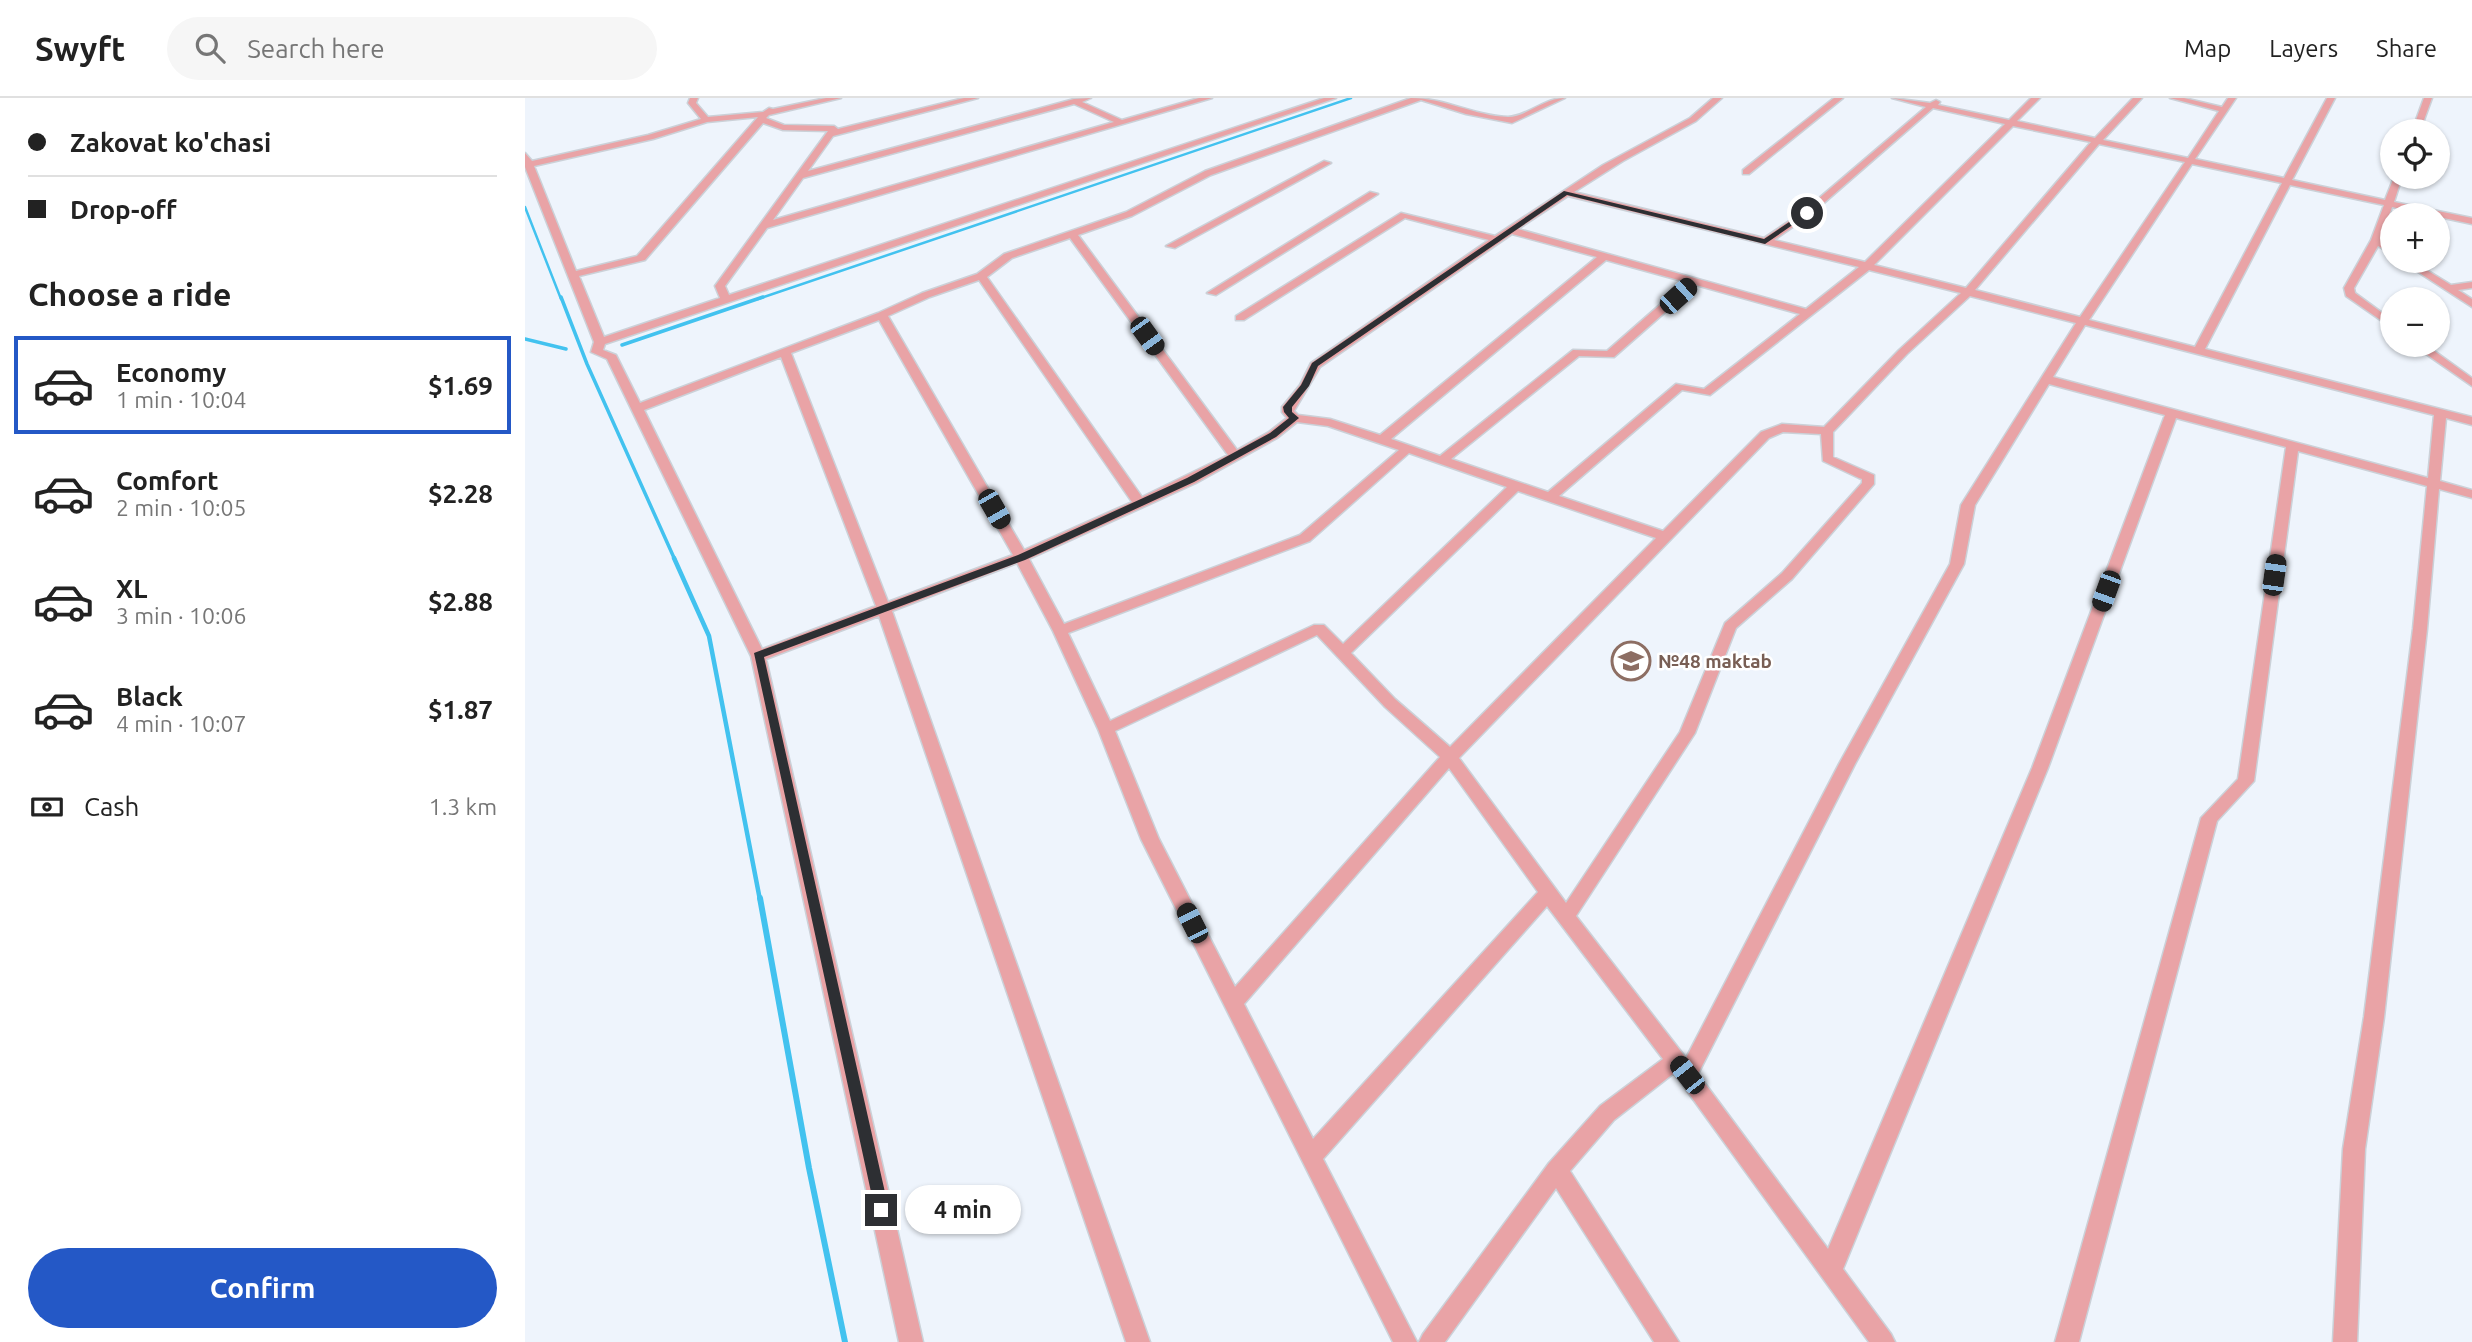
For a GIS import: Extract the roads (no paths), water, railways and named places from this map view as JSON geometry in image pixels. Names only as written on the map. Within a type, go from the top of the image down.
[{"type":"street","points":[[694,98],[692,103],[706,120]]},
{"type":"street","points":[[572,275],[641,258],[762,116],[800,98]]},
{"type":"street","points":[[837,98],[762,116],[706,120],[650,137],[526,160],[600,342],[597,352],[612,357],[758,656],[911,1342]]},
{"type":"street","points":[[830,134],[974,98]]},
{"type":"street","points":[[1058,98],[1075,102],[1122,123]]},
{"type":"street","points":[[800,176],[1087,98]]},
{"type":"street","points":[[763,226],[1208,98]]},
{"type":"street","points":[[600,342],[1332,98]]},
{"type":"street","points":[[638,408],[981,276],[1009,256],[1129,214],[1208,173],[1420,98],[1466,112],[1512,120],[1561,98]]},
{"type":"street","points":[[1666,537],[1382,439],[1330,423],[1294,418],[1288,412],[1288,407],[1305,386],[1315,365],[1496,239],[1617,160],[1694,119],[1718,98]]},
{"type":"street","points":[[1746,172],[1839,98]]},
{"type":"street","points":[[1896,98],[2388,203],[2393,189]]},
{"type":"street","points":[[1765,242],[1807,213],[1941,98]]},
{"type":"street","points":[[1550,497],[1680,386],[1706,393],[1867,266],[2036,98]]},
{"type":"street","points":[[1566,917],[1687,733],[1730,626],[1787,576],[1868,484],[1869,478],[1862,473],[1834,464],[1827,458],[1826,431],[1903,352],[1968,292],[2096,142],[2138,98]]},
{"type":"street","points":[[2174,98],[2223,110]]},
{"type":"street","points":[[1431,1342],[1557,1170],[1607,1113],[1681,1068],[1957,564],[1968,505],[2082,322],[2232,98]]},
{"type":"street","points":[[2198,351],[2331,98]]},
{"type":"street","points":[[2420,119],[2428,98]]},
{"type":"street","points":[[726,300],[720,286],[834,129],[783,127],[762,116]]},
{"type":"street","points":[[1171,246],[1327,163]]},
{"type":"street","points":[[1566,193],[1867,266],[2472,421]]},
{"type":"street","points":[[1212,293],[1373,194]]},
{"type":"street","points":[[1240,318],[1404,215],[1496,239]]},
{"type":"street","points":[[2450,216],[2472,221]]},
{"type":"street","points":[[2380,228],[2349,288],[2350,294],[2380,316]]},
{"type":"street","points":[[1510,230],[1809,313]]},
{"type":"street","points":[[1073,234],[1234,455]]},
{"type":"street","points":[[2376,240],[2380,243]]},
{"type":"street","points":[[1382,439],[1604,256]]},
{"type":"street","points":[[2424,273],[2445,287]]},
{"type":"street","points":[[981,276],[1139,503]]},
{"type":"street","points":[[1442,460],[1577,352],[1611,355],[1694,281]]},
{"type":"street","points":[[2450,289],[2472,285]]},
{"type":"street","points":[[2450,290],[2472,304]]},
{"type":"street","points":[[882,315],[1060,631],[1105,729],[1150,839],[1405,1342]]},
{"type":"street","points":[[785,352],[884,609],[1138,1342]]},
{"type":"street","points":[[2436,357],[2472,383]]},
{"type":"street","points":[[2046,379],[2472,494]]},
{"type":"street","points":[[1830,1272],[2040,768],[2172,413]]},
{"type":"street","points":[[2345,1342],[2354,1149],[2374,1017],[2419,642],[2440,413]]},
{"type":"street","points":[[758,656],[1021,558],[1191,480],[1273,435],[1294,418]]},
{"type":"street","points":[[1232,1004],[1450,757],[1765,435],[1781,428],[1826,431]]},
{"type":"street","points":[[2067,1342],[2209,818],[2246,781],[2292,446]]},
{"type":"street","points":[[1060,631],[1305,538],[1408,448]]},
{"type":"street","points":[[1343,652],[1515,486]]},
{"type":"street","points":[[1105,729],[1319,628],[1390,703],[1450,757],[1548,893],[1883,1342]]},
{"type":"street","points":[[1311,1157],[1548,893]]},
{"type":"street","points":[[1557,1170],[1667,1342]]},
{"type":"waterway","points":[[758,299],[1351,98]]},
{"type":"waterway","points":[[525,207],[561,299]]},
{"type":"waterway","points":[[561,297],[587,364],[675,560]]},
{"type":"waterway","points":[[622,345],[763,297]]},
{"type":"waterway","points":[[525,339],[566,349]]},
{"type":"waterway","points":[[674,558],[709,636],[760,900]]},
{"type":"waterway","points":[[760,898],[809,1168],[845,1342]]},
{"type":"place","name":"№48 maktab","points":[[1631,661]]}]
